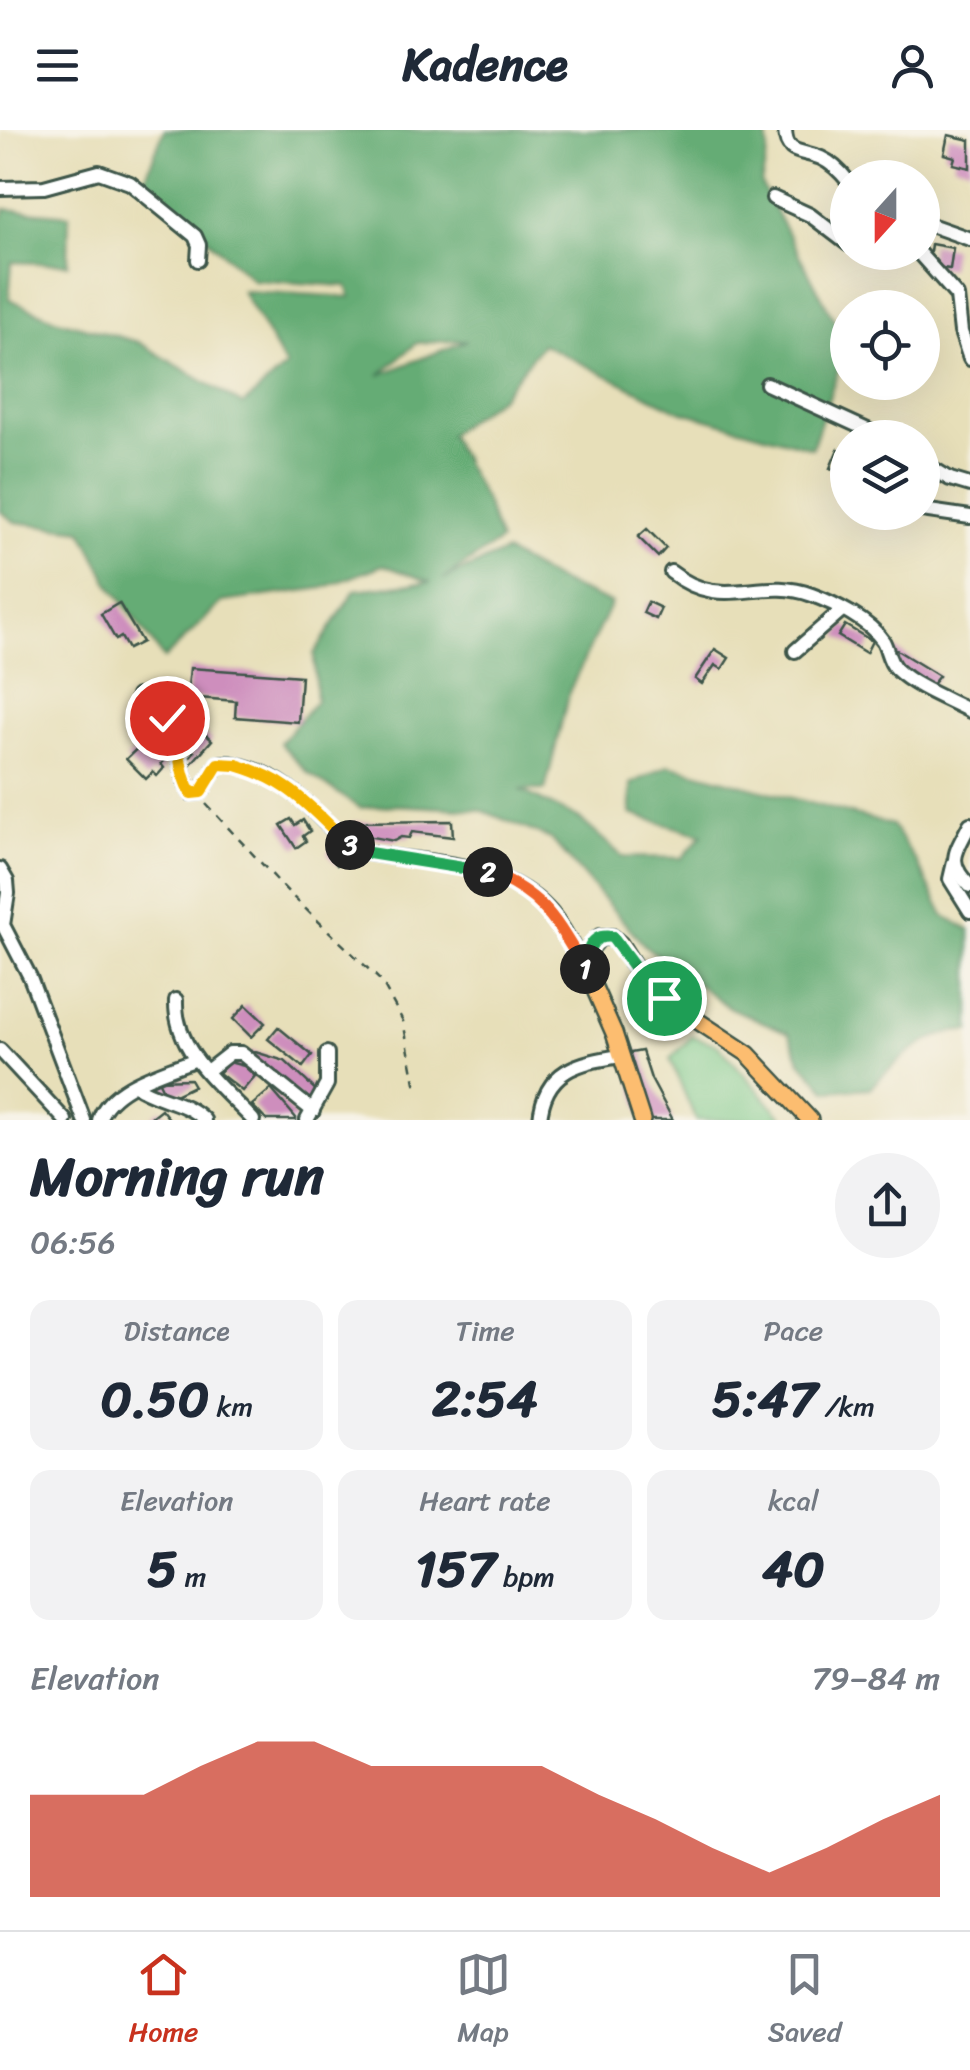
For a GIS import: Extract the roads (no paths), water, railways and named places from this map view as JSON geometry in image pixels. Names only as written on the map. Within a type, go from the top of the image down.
[{"type":"main road","points":[[642,1120],[622,1056],[588,974],[586,960],[593,942],[600,937],[612,937],[637,971],[664,998],[748,1054],[810,1120]]},
{"type":"street","points":[[785,130],[792,151],[830,164]]},
{"type":"street","points":[[0,188],[44,187],[92,172],[110,174],[130,183],[195,236],[198,260]]},
{"type":"street","points":[[773,198],[830,231]]},
{"type":"street","points":[[940,228],[970,239]]},
{"type":"street","points":[[934,270],[957,296],[961,332],[970,359]]},
{"type":"street","points":[[767,384],[846,420]]},
{"type":"street","points":[[940,473],[970,486]]},
{"type":"street","points":[[940,513],[970,517]]},
{"type":"street","points":[[671,572],[682,581],[711,592],[790,590],[818,597],[881,639],[896,669],[970,711]]},
{"type":"street","points":[[796,651],[842,610]]},
{"type":"street","points":[[138,696],[172,725],[188,790],[198,794],[218,764],[228,762],[255,770],[295,791],[349,844],[363,852],[480,869],[502,878],[548,909],[588,974]]},
{"type":"street","points":[[970,824],[950,879],[970,911]]},
{"type":"street","points":[[954,862],[970,886]]},
{"type":"street","points":[[0,870],[8,893],[2,925],[35,989],[84,1120]]},
{"type":"street","points":[[176,1000],[177,1026],[196,1059],[254,1120]]},
{"type":"street","points":[[0,1050],[65,1120]]},
{"type":"street","points":[[207,1071],[230,1054],[241,1053],[310,1116],[327,1084],[327,1053]]},
{"type":"street","points":[[540,1120],[544,1095],[556,1078],[591,1060],[622,1056]]},
{"type":"street","points":[[98,1120],[112,1098],[196,1059]]},
{"type":"street","points":[[135,1085],[147,1094],[188,1107],[204,1120]]}]
